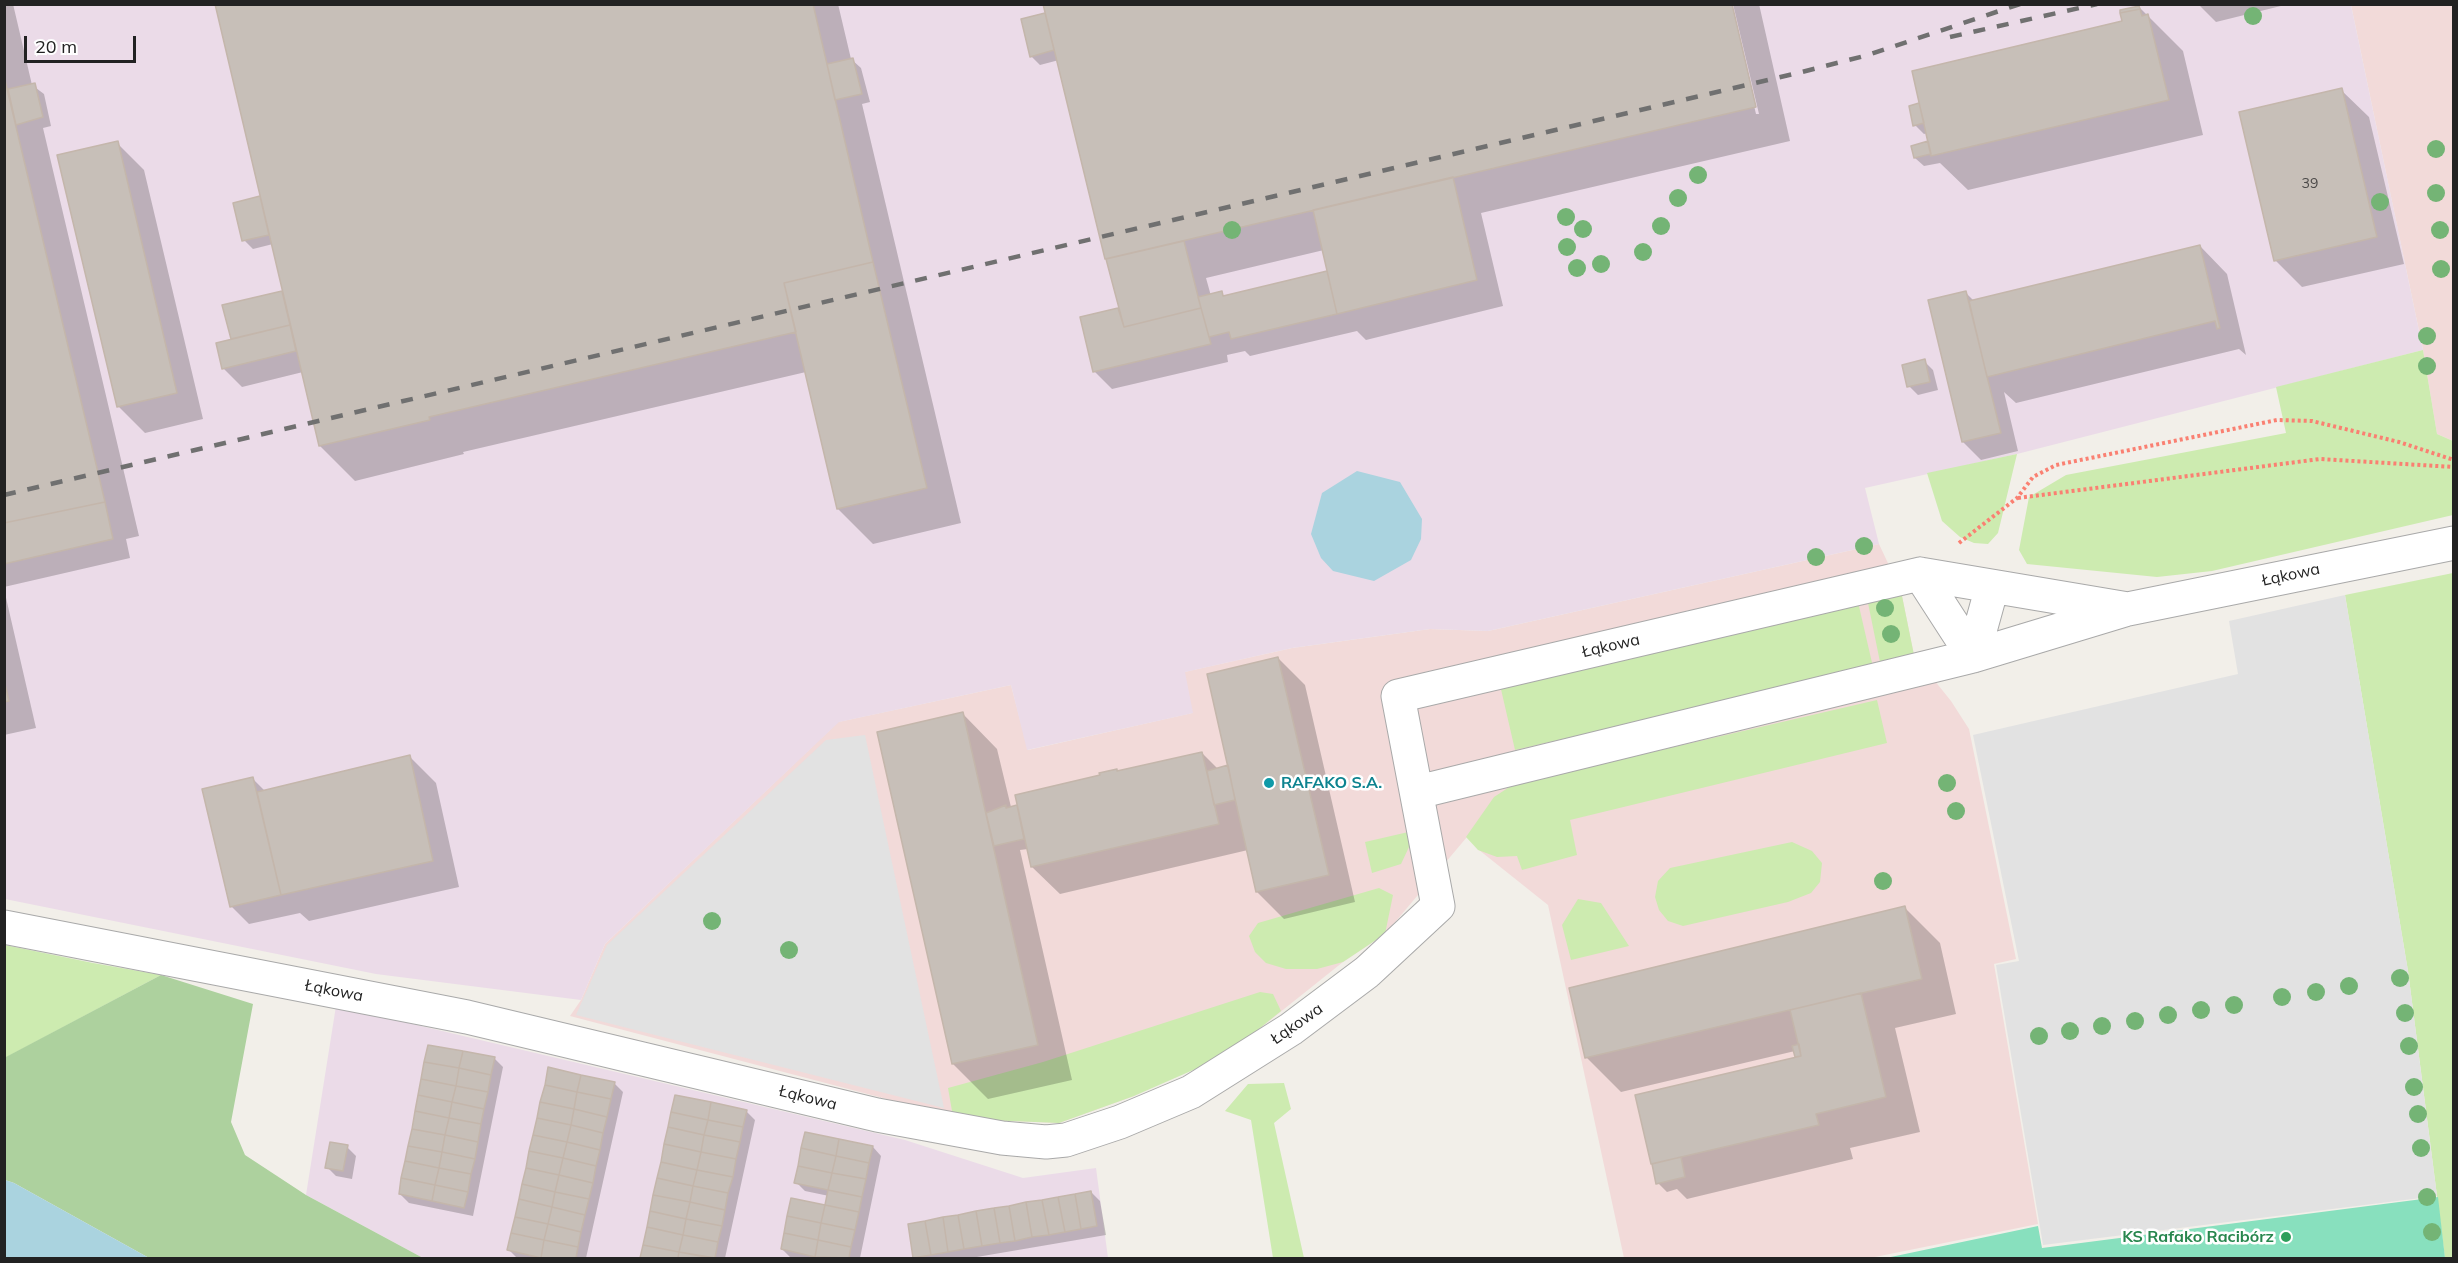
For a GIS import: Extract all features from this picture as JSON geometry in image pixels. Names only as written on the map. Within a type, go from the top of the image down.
[{"type":"street","name":"Łąkowa","points":[[1418,792],[1973,656],[2128,609],[2454,543]]},
{"type":"street","name":"Łąkowa","points":[[4,927],[467,1017],[876,1115],[1002,1138],[1046,1142],[1066,1140],[1120,1122],[1191,1092],[1292,1029],[1367,972],[1438,906],[1398,696],[1920,574],[2128,609]]},
{"type":"street","points":[[1920,574],[1973,656]]},
{"type":"street","points":[[1973,656],[1992,587]]},
{"type":"path","points":[[1920,574],[2017,498],[2033,477],[2056,465],[2277,420],[2312,421],[2398,442],[2454,460]]},
{"type":"path","points":[[2017,498],[2320,459],[2454,467]]},
{"type":"shaded area","points":[[4,5],[2351,5],[2423,350],[2017,454],[1865,488],[1879,544],[1488,631],[1430,629],[1292,648],[1185,672],[1193,713],[1027,750],[1011,685],[839,722],[605,944],[581,1000],[376,974],[5,899]]},
{"type":"shaded area","points":[[2351,5],[2453,5],[2453,441],[2437,434],[2423,350]]},
{"type":"shaded area","points":[[1879,544],[1901,591],[1914,655],[1951,701],[1969,729],[2016,959],[1994,964],[2038,1224],[1870,1258],[1624,1258],[1548,905],[1479,850],[1467,837],[1385,934],[1343,962],[1249,1037],[1134,1096],[1059,1123],[963,1119],[570,1016],[581,1000],[605,944],[838,722],[1011,685],[1028,750],[1192,713],[1184,672],[1292,648],[1430,629],[1488,631]]},
{"type":"shaded area","points":[[2345,595],[2408,971],[2437,1196],[2043,1245],[1996,965],[2019,961],[1973,735],[2238,674],[2229,621]]},
{"type":"shaded area","points":[[865,735],[944,1108],[576,1015],[607,945],[826,740]]},
{"type":"shaded area","points":[[336,1006],[905,1140],[1023,1178],[1096,1168],[1108,1258],[423,1258],[306,1195]]},
{"type":"green space","points":[[2423,350],[2437,434],[2453,441],[2453,515],[2212,571],[2157,577],[2027,564],[2019,550],[2029,497],[2066,475],[2286,433],[2276,387]]},
{"type":"green space","points":[[2017,454],[1998,533],[1988,544],[1974,543],[1960,537],[1942,521],[1927,473]]},
{"type":"green space","points":[[2453,573],[2453,1258],[2445,1258],[2408,971],[2345,595]]},
{"type":"green space","points":[[1901,591],[1914,655],[1880,662],[1867,598]]},
{"type":"green space","points":[[1858,602],[1873,667],[1515,750],[1500,685]]},
{"type":"green space","points":[[1877,700],[1887,743],[1570,820],[1577,855],[1522,870],[1517,856],[1497,857],[1478,850],[1466,837],[1494,797],[1514,784]]},
{"type":"green space","points":[[1417,830],[1401,864],[1372,873],[1365,842]]},
{"type":"green space","points":[[1792,842],[1812,851],[1822,863],[1820,882],[1811,893],[1788,902],[1683,926],[1668,921],[1659,910],[1655,897],[1658,881],[1670,868]]},
{"type":"green space","points":[[1379,888],[1393,895],[1385,934],[1343,962],[1317,969],[1286,969],[1266,963],[1255,952],[1249,936],[1258,923]]},
{"type":"green space","points":[[1578,899],[1601,903],[1629,946],[1571,960],[1562,925]]},
{"type":"green space","points":[[5,945],[93,963],[161,975],[5,1058]]},
{"type":"green space","points":[[161,975],[253,1004],[231,1122],[245,1155],[306,1195],[423,1258],[149,1258],[5,1180],[4,1058]]},
{"type":"green space","points":[[1260,992],[1273,994],[1281,1011],[1249,1037],[1200,1067],[1134,1096],[1059,1123],[963,1119],[952,1111],[948,1088],[1043,1062]]},
{"type":"green space","points":[[1284,1083],[1291,1109],[1274,1123],[1304,1258],[1273,1258],[1251,1120],[1225,1111],[1248,1084]]},
{"type":"green space","name":"KS Rafako Racibórz","points":[[2438,1197],[2445,1258],[1886,1258],[2038,1226],[2042,1248]]},
{"type":"water","points":[[1357,471],[1400,482],[1422,519],[1421,539],[1411,560],[1374,581],[1333,571],[1321,558],[1311,534],[1322,493]]},
{"type":"water","points":[[5,1180],[14,1183],[149,1258],[5,1258]]},
{"type":"building","points":[[215,4],[813,4],[873,262],[784,283],[796,332],[429,417],[430,420],[319,446]]},
{"type":"building","points":[[1043,4],[1732,4],[1756,107],[1105,259]]},
{"type":"building","points":[[2139,6],[2140,9],[2120,13],[2120,10]]},
{"type":"building","points":[[2140,9],[2142,16],[2148,14],[2169,100],[1931,156],[1912,71],[2122,21],[2120,13]]},
{"type":"building","points":[[1045,13],[1054,50],[1030,57],[1021,19]]},
{"type":"building","points":[[853,58],[862,94],[835,100],[827,64]]},
{"type":"building","points":[[4,76],[105,502],[4,523]]},
{"type":"building","points":[[35,83],[43,117],[16,125],[8,89]]},
{"type":"building","points":[[2342,88],[2377,237],[2274,261],[2239,112]]},
{"type":"building","points":[[1919,103],[1924,123],[1913,126],[1909,106]]},
{"type":"building","points":[[118,141],[177,393],[117,407],[57,155]]},
{"type":"building","points":[[1928,141],[1931,154],[1914,158],[1911,146]]},
{"type":"building","points":[[1453,177],[1477,280],[1337,314],[1313,210]]},
{"type":"building","points":[[260,196],[269,235],[242,241],[233,203]]},
{"type":"building","points":[[1184,241],[1201,308],[1124,327],[1106,259]]},
{"type":"building","points":[[2200,245],[2220,328],[2217,329],[2215,321],[1987,377],[1969,301]]},
{"type":"building","points":[[873,262],[927,488],[837,509],[784,283]]},
{"type":"building","points":[[1327,271],[1337,314],[1231,339],[1229,332],[1209,337],[1198,297],[1222,291],[1223,296]]},
{"type":"building","points":[[282,291],[290,325],[231,339],[222,305]]},
{"type":"building","points":[[1966,291],[2001,433],[1962,442],[1928,300]]},
{"type":"building","points":[[1118,308],[1124,327],[1201,308],[1211,344],[1093,372],[1080,317]]},
{"type":"building","points":[[290,325],[296,351],[222,369],[216,343]]},
{"type":"building","points":[[1925,359],[1930,382],[1907,387],[1902,365]]},
{"type":"building","points":[[105,502],[113,539],[4,564],[4,523]]},
{"type":"building","name":"RAFAKO S.A.","points":[[1278,657],[1329,875],[1256,892],[1207,674]]},
{"type":"building","points":[[4,680],[9,701],[4,702]]},
{"type":"building","points":[[963,712],[1038,1045],[952,1064],[877,732]]},
{"type":"building","points":[[1202,752],[1219,824],[1031,867],[1015,795],[1100,775],[1099,773]]},
{"type":"building","points":[[410,755],[433,861],[281,895],[257,792]]},
{"type":"building","points":[[1228,765],[1235,800],[1214,805],[1207,771]]},
{"type":"building","points":[[253,777],[281,895],[230,907],[202,789]]},
{"type":"building","points":[[1006,805],[1006,808],[1017,805],[1024,839],[994,846],[986,813]]},
{"type":"building","points":[[1905,906],[1922,979],[1585,1058],[1569,988]]},
{"type":"building","points":[[1861,993],[1886,1097],[1816,1114],[1819,1125],[1651,1164],[1635,1095],[1801,1056],[1790,1010]]},
{"type":"building","points":[[1799,1044],[1801,1056],[1795,1057],[1792,1046]]},
{"type":"building","points":[[428,1045],[463,1051],[459,1068],[424,1062]]},
{"type":"building","points":[[463,1051],[495,1057],[491,1075],[459,1068]]},
{"type":"building","points":[[424,1062],[459,1068],[456,1086],[421,1079]]},
{"type":"building","points":[[548,1067],[581,1075],[577,1092],[545,1085]]},
{"type":"building","points":[[459,1068],[491,1075],[488,1092],[456,1086]]},
{"type":"building","points":[[581,1075],[615,1082],[611,1099],[577,1092]]},
{"type":"building","points":[[421,1079],[456,1086],[452,1102],[418,1095]]},
{"type":"building","points":[[545,1085],[577,1092],[574,1109],[540,1102]]},
{"type":"building","points":[[456,1086],[488,1092],[484,1109],[452,1102]]},
{"type":"building","points":[[577,1092],[611,1099],[607,1117],[574,1109]]},
{"type":"building","points":[[418,1095],[452,1102],[449,1118],[415,1111]]},
{"type":"building","points":[[675,1095],[711,1102],[708,1120],[671,1112]]},
{"type":"building","points":[[452,1102],[484,1109],[481,1124],[449,1118]]},
{"type":"building","points":[[540,1102],[574,1109],[571,1125],[537,1118]]},
{"type":"building","points":[[711,1102],[747,1110],[743,1127],[708,1120]]},
{"type":"building","points":[[574,1109],[607,1117],[603,1133],[571,1125]]},
{"type":"building","points":[[415,1111],[449,1118],[445,1135],[412,1129]]},
{"type":"building","points":[[671,1112],[708,1120],[704,1135],[668,1127]]},
{"type":"building","points":[[449,1118],[481,1124],[478,1142],[445,1135]]},
{"type":"building","points":[[537,1118],[571,1125],[567,1142],[533,1135]]},
{"type":"building","points":[[708,1120],[743,1127],[740,1142],[704,1135]]},
{"type":"building","points":[[571,1125],[603,1133],[600,1150],[567,1142]]},
{"type":"building","points":[[668,1127],[704,1135],[701,1152],[664,1144]]},
{"type":"building","points":[[412,1129],[445,1135],[442,1152],[408,1146]]},
{"type":"building","points":[[805,1132],[839,1139],[836,1156],[801,1148]]},
{"type":"building","points":[[445,1135],[478,1142],[475,1159],[442,1152]]},
{"type":"building","points":[[533,1135],[567,1142],[563,1158],[529,1151]]},
{"type":"building","points":[[704,1135],[740,1142],[736,1159],[701,1152]]},
{"type":"building","points":[[839,1139],[873,1146],[869,1163],[836,1156]]},
{"type":"building","points":[[330,1142],[348,1145],[343,1171],[325,1168]]},
{"type":"building","points":[[567,1142],[600,1150],[596,1166],[563,1158]]},
{"type":"building","points":[[664,1144],[701,1152],[697,1170],[661,1162]]},
{"type":"building","points":[[408,1146],[442,1152],[439,1168],[405,1161]]},
{"type":"building","points":[[801,1148],[836,1156],[832,1173],[798,1166]]},
{"type":"building","points":[[529,1151],[563,1158],[559,1175],[526,1168]]},
{"type":"building","points":[[442,1152],[475,1159],[471,1174],[439,1168]]},
{"type":"building","points":[[701,1152],[736,1159],[733,1177],[697,1170]]},
{"type":"building","points":[[836,1156],[869,1163],[866,1179],[832,1173]]},
{"type":"building","points":[[1681,1157],[1685,1177],[1656,1184],[1652,1164]]},
{"type":"building","points":[[563,1158],[596,1166],[593,1183],[559,1175]]},
{"type":"building","points":[[405,1161],[439,1168],[435,1185],[401,1178]]},
{"type":"building","points":[[661,1162],[697,1170],[693,1186],[657,1178]]},
{"type":"building","points":[[798,1166],[832,1173],[828,1190],[794,1183]]},
{"type":"building","points":[[439,1168],[471,1174],[468,1192],[435,1185]]},
{"type":"building","points":[[526,1168],[559,1175],[555,1192],[522,1184]]},
{"type":"building","points":[[697,1170],[733,1177],[728,1193],[693,1186]]},
{"type":"building","points":[[832,1173],[866,1179],[862,1197],[828,1190]]},
{"type":"building","points":[[559,1175],[593,1183],[589,1199],[555,1192]]},
{"type":"building","points":[[401,1178],[435,1185],[432,1201],[399,1194]]},
{"type":"building","points":[[657,1178],[693,1186],[690,1202],[653,1195]]},
{"type":"building","points":[[522,1184],[555,1192],[552,1207],[519,1199]]},
{"type":"building","points":[[435,1185],[468,1192],[464,1208],[432,1201]]},
{"type":"building","points":[[693,1186],[728,1193],[725,1210],[690,1202]]},
{"type":"building","points":[[828,1190],[862,1197],[859,1212],[825,1205]]},
{"type":"building","points":[[1091,1191],[1097,1226],[1081,1229],[1075,1194]]},
{"type":"building","points":[[555,1192],[589,1199],[585,1215],[552,1207]]},
{"type":"building","points":[[1075,1194],[1081,1229],[1065,1232],[1058,1197]]},
{"type":"building","points":[[653,1195],[690,1202],[686,1219],[650,1211]]},
{"type":"building","points":[[1058,1197],[1065,1232],[1049,1235],[1042,1200]]},
{"type":"building","points":[[791,1198],[825,1205],[821,1223],[787,1216]]},
{"type":"building","points":[[519,1199],[552,1207],[548,1224],[515,1217]]},
{"type":"building","points":[[1042,1200],[1049,1235],[1032,1237],[1026,1202]]},
{"type":"building","points":[[690,1202],[725,1210],[722,1226],[686,1219]]},
{"type":"building","points":[[1026,1202],[1032,1237],[1015,1241],[1009,1206]]},
{"type":"building","points":[[825,1205],[859,1212],[855,1230],[821,1223]]},
{"type":"building","points":[[1009,1206],[1015,1241],[1000,1243],[994,1208]]},
{"type":"building","points":[[552,1207],[585,1215],[581,1232],[548,1224]]},
{"type":"building","points":[[994,1208],[1000,1243],[982,1246],[976,1211]]},
{"type":"building","points":[[650,1211],[686,1219],[683,1235],[647,1227]]},
{"type":"building","points":[[976,1211],[982,1246],[964,1249],[958,1215]]},
{"type":"building","points":[[958,1215],[964,1249],[948,1252],[943,1217]]},
{"type":"building","points":[[787,1216],[821,1223],[818,1240],[784,1233]]},
{"type":"building","points":[[515,1217],[548,1224],[544,1240],[511,1233]]},
{"type":"building","points":[[943,1217],[948,1252],[931,1255],[925,1221]]},
{"type":"building","points":[[686,1219],[722,1226],[718,1242],[683,1235]]},
{"type":"building","points":[[925,1221],[931,1255],[913,1258],[908,1224]]},
{"type":"building","points":[[821,1223],[855,1230],[851,1247],[818,1240]]},
{"type":"building","points":[[548,1224],[581,1232],[578,1247],[544,1240]]},
{"type":"building","points":[[647,1227],[683,1235],[679,1252],[643,1245]]},
{"type":"building","points":[[511,1233],[544,1240],[541,1258],[507,1250]]},
{"type":"building","points":[[784,1233],[818,1240],[815,1257],[781,1249]]},
{"type":"building","points":[[683,1235],[718,1242],[715,1258],[679,1252]]},
{"type":"building","points":[[544,1240],[578,1247],[576,1258],[541,1258]]},
{"type":"building","points":[[818,1240],[851,1247],[849,1258],[815,1257]]},
{"type":"building","points":[[643,1245],[679,1252],[678,1258],[640,1258]]},
{"type":"building","points":[[679,1252],[711,1258],[678,1258]]},
{"type":"railway","points":[[4,495],[1802,72],[1868,55],[2020,4]]},
{"type":"railway","points":[[1950,37],[2097,4]]},
{"type":"place","name":"RAFAKO S.A.","points":[[1269,783]]},
{"type":"place","name":"KS Rafako Racibórz","points":[[2286,1237]]}]
